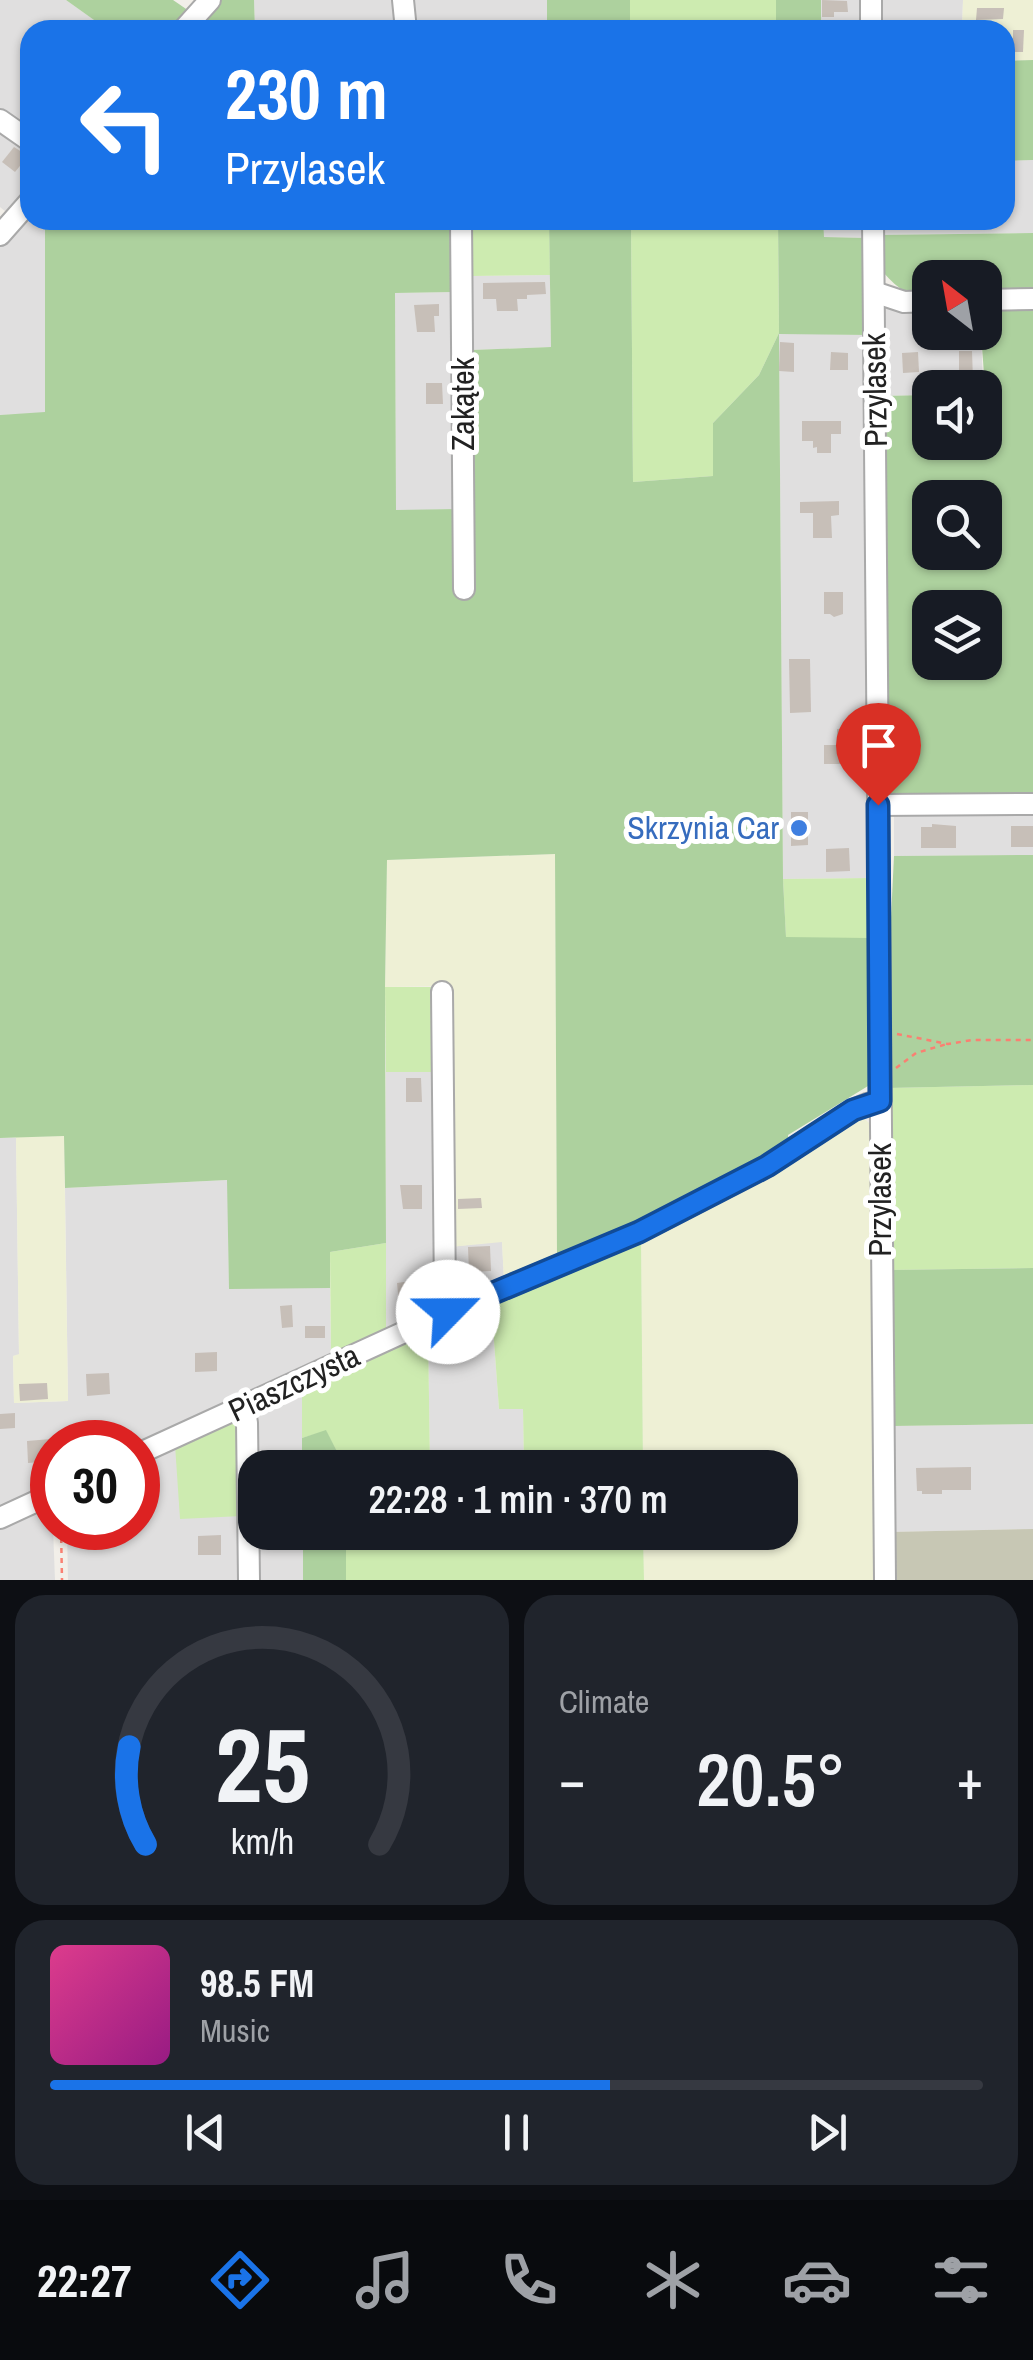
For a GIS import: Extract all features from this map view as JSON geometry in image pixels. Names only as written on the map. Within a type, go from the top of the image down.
[{"type":"street","points":[[193,20],[210,0]]},
{"type":"street","name":"Zakątek","points":[[461,230],[464,589]]},
{"type":"street","name":"Przylasek","points":[[873,230],[885,1580]]},
{"type":"street","points":[[874,292],[912,302]]},
{"type":"street","points":[[1002,300],[1033,300]]},
{"type":"street","points":[[878,805],[1033,804]]},
{"type":"street","points":[[442,992],[448,1312]]},
{"type":"street","name":"Piaszczysta","points":[[160,1444],[448,1312],[639,1232],[767,1166],[880,1092]]},
{"type":"street","points":[[244,1406],[249,1580]]},
{"type":"street","points":[[0,1518],[30,1504]]},
{"type":"path","points":[[880,1032],[948,1044]]},
{"type":"path","points":[[880,1092],[904,1061],[916,1053],[972,1040],[1033,1040]]},
{"type":"path","points":[[61,1550],[62,1580]]},
{"type":"shaded area","points":[[0,0],[66,0],[94,20],[20,20],[20,129],[0,115]]},
{"type":"shaded area","points":[[254,0],[394,0],[395,20],[255,20]]},
{"type":"shaded area","points":[[414,0],[547,0],[547,20],[414,20]]},
{"type":"shaded area","points":[[821,0],[863,0],[863,20],[821,20]]},
{"type":"shaded area","points":[[877,0],[963,0],[962,20],[878,20]]},
{"type":"shaded area","points":[[963,0],[1033,0],[1033,60],[1015,61],[1015,20],[962,20]]},
{"type":"shaded area","points":[[0,126],[20,141],[20,195],[5,211],[0,207]]},
{"type":"shaded area","points":[[1033,160],[1033,233],[879,235],[879,230],[1015,230],[1015,161]]},
{"type":"shaded area","points":[[20,225],[20,230],[45,230],[45,413],[0,415],[0,247]]},
{"type":"shaded area","points":[[823,230],[866,230],[866,238],[823,237]]},
{"type":"shaded area","points":[[550,275],[551,347],[472,350],[471,276]]},
{"type":"shaded area","points":[[454,292],[456,509],[396,511],[395,293]]},
{"type":"shaded area","points":[[881,307],[912,307],[912,350],[982,350],[982,370],[912,370],[912,395],[880,396]]},
{"type":"shaded area","points":[[779,333],[868,335],[873,878],[783,879]]},
{"type":"shaded area","points":[[894,811],[1033,811],[1033,855],[894,856]]},
{"type":"shaded area","points":[[555,854],[557,1258],[504,1281],[502,1242],[450,1247],[448,986],[385,987],[387,860]]},
{"type":"shaded area","points":[[386,1072],[437,1072],[438,1310],[386,1333]]},
{"type":"shaded area","points":[[862,1116],[872,1126],[879,1580],[644,1580],[643,1550],[798,1550],[798,1450],[643,1450],[641,1235]]},
{"type":"shaded area","points":[[64,1136],[68,1401],[14,1403],[13,1356],[19,1354],[16,1137]]},
{"type":"shaded area","points":[[0,1138],[16,1138],[19,1355],[13,1356],[14,1403],[68,1401],[65,1188],[228,1180],[229,1288],[330,1288],[331,1360],[160,1438],[160,1420],[30,1420],[30,1496],[0,1510]]},
{"type":"shaded area","points":[[502,1241],[504,1281],[451,1305],[450,1247]]},
{"type":"shaded area","points":[[491,1300],[499,1409],[523,1409],[524,1450],[430,1450],[428,1328]]},
{"type":"shaded area","points":[[302,1385],[302,1450],[258,1450],[258,1406]]},
{"type":"shaded area","points":[[1033,1424],[1033,1529],[889,1532],[893,1426]]},
{"type":"shaded area","points":[[175,1445],[238,1512],[242,1580],[68,1580],[67,1550],[160,1550],[160,1452]]},
{"type":"shaded area","points":[[30,1513],[30,1550],[54,1550],[55,1580],[0,1580],[0,1527]]},
{"type":"shaded area","points":[[1033,1529],[1033,1580],[891,1580],[889,1532]]},
{"type":"shaded area","points":[[258,1550],[303,1550],[303,1580],[258,1580]]},
{"type":"green space","points":[[66,0],[173,0],[192,13],[185,20],[94,20]]},
{"type":"green space","points":[[219,0],[254,0],[255,20],[202,20]]},
{"type":"green space","points":[[547,0],[630,0],[630,20],[547,20]]},
{"type":"green space","points":[[630,0],[776,0],[776,20],[630,20]]},
{"type":"green space","points":[[776,0],[821,0],[821,20],[776,20]]},
{"type":"green space","points":[[1033,60],[1033,160],[1015,161],[1015,61]]},
{"type":"green space","points":[[45,230],[454,230],[454,292],[395,293],[396,510],[456,509],[459,596],[475,594],[472,350],[551,347],[549,230],[631,230],[633,482],[713,476],[713,423],[759,375],[779,333],[778,230],[824,230],[824,237],[866,238],[868,335],[779,334],[786,937],[868,938],[868,1086],[788,1135],[789,1148],[723,1185],[557,1258],[555,854],[387,860],[386,1243],[330,1252],[330,1288],[229,1289],[227,1180],[65,1188],[64,1136],[0,1138],[0,415],[45,412]]},
{"type":"green space","points":[[471,230],[549,230],[550,275],[471,276]]},
{"type":"green space","points":[[631,230],[778,230],[779,333],[759,375],[713,423],[713,476],[633,482]]},
{"type":"green space","points":[[1033,233],[1033,294],[1002,294],[1002,260],[912,260],[912,294],[907,292],[880,269],[879,235]]},
{"type":"green space","points":[[1033,306],[1033,799],[883,800],[880,396],[912,395],[912,460],[1002,460],[1002,370],[984,370],[982,350],[1002,350],[1002,307]]},
{"type":"green space","points":[[1033,855],[1033,1085],[888,1088],[886,1020],[894,856]]},
{"type":"green space","points":[[870,878],[868,938],[786,938],[783,879]]},
{"type":"green space","points":[[385,987],[435,987],[437,1072],[386,1072]]},
{"type":"green space","points":[[1033,1085],[1033,1268],[888,1270],[888,1088]]},
{"type":"green space","points":[[641,1235],[643,1450],[524,1450],[523,1409],[499,1409],[491,1300]]},
{"type":"green space","points":[[386,1243],[386,1333],[331,1360],[330,1252]]},
{"type":"green space","points":[[1033,1268],[1033,1424],[893,1426],[888,1270]]},
{"type":"green space","points":[[428,1328],[430,1450],[336,1450],[326,1431],[302,1438],[302,1385]]},
{"type":"green space","points":[[233,1420],[240,1428],[238,1516],[180,1519],[175,1445]]},
{"type":"green space","points":[[326,1430],[336,1450],[302,1450],[302,1438]]},
{"type":"green space","points":[[303,1550],[346,1550],[346,1580],[303,1580]]},
{"type":"green space","points":[[346,1550],[643,1550],[644,1580],[346,1580]]},
{"type":"building","points":[[822,0],[847,1],[848,12],[822,17]]},
{"type":"building","points":[[977,8],[1004,8],[1003,19],[976,20]]},
{"type":"building","points":[[1015,30],[1024,30],[1023,52],[1015,52]]},
{"type":"building","points":[[14,147],[20,151],[20,166],[15,172],[2,162]]},
{"type":"building","points":[[545,282],[546,294],[517,299],[518,311],[497,311],[496,299],[483,299],[483,283]]},
{"type":"building","points":[[439,304],[439,316],[434,316],[435,332],[417,332],[414,305]]},
{"type":"building","points":[[780,342],[794,343],[794,372],[779,371]]},
{"type":"building","points":[[959,351],[972,351],[973,370],[959,370]]},
{"type":"building","points":[[831,352],[848,353],[848,370],[830,370]]},
{"type":"building","points":[[918,352],[919,370],[903,373],[902,353]]},
{"type":"building","points":[[426,383],[442,383],[443,404],[426,404]]},
{"type":"building","points":[[802,421],[841,421],[841,434],[831,434],[831,453],[817,453],[813,441],[802,441]]},
{"type":"building","points":[[839,501],[839,515],[831,516],[832,538],[813,538],[813,513],[800,513],[800,502]]},
{"type":"building","points":[[824,592],[843,592],[843,614],[824,614]]},
{"type":"building","points":[[789,659],[810,659],[811,712],[790,713]]},
{"type":"building","points":[[837,729],[851,729],[848,764],[824,764],[824,745],[837,745]]},
{"type":"building","points":[[791,812],[808,812],[808,845],[791,846]]},
{"type":"building","points":[[956,826],[956,848],[921,848],[921,827]]},
{"type":"building","points":[[1011,826],[1033,826],[1033,847],[1011,847]]},
{"type":"building","points":[[849,848],[850,871],[826,872],[826,849]]},
{"type":"building","points":[[406,1078],[421,1078],[422,1102],[406,1102]]},
{"type":"building","points":[[400,1185],[422,1185],[422,1209],[403,1209]]},
{"type":"building","points":[[481,1198],[482,1208],[458,1209],[458,1199]]},
{"type":"building","points":[[490,1246],[491,1271],[469,1272],[468,1247]]},
{"type":"building","points":[[417,1280],[420,1301],[399,1304],[397,1283]]},
{"type":"building","points":[[292,1305],[293,1327],[282,1328],[280,1306]]},
{"type":"building","points":[[305,1326],[325,1326],[325,1338],[305,1338]]},
{"type":"building","points":[[217,1352],[217,1371],[195,1372],[195,1353]]},
{"type":"building","points":[[109,1373],[110,1394],[87,1396],[86,1374]]},
{"type":"building","points":[[47,1383],[48,1399],[20,1401],[19,1384]]},
{"type":"building","points":[[15,1413],[15,1428],[0,1429],[0,1414]]},
{"type":"building","points":[[971,1467],[971,1490],[942,1490],[942,1494],[917,1491],[916,1468]]},
{"type":"building","points":[[221,1535],[221,1555],[198,1555],[198,1536]]},
{"type":"place","name":"Skrzynia Car","points":[[799,828]]},
{"type":"route","points":[[448,1312],[639,1232],[767,1166],[853,1110],[880,1101],[878,805]]}]
